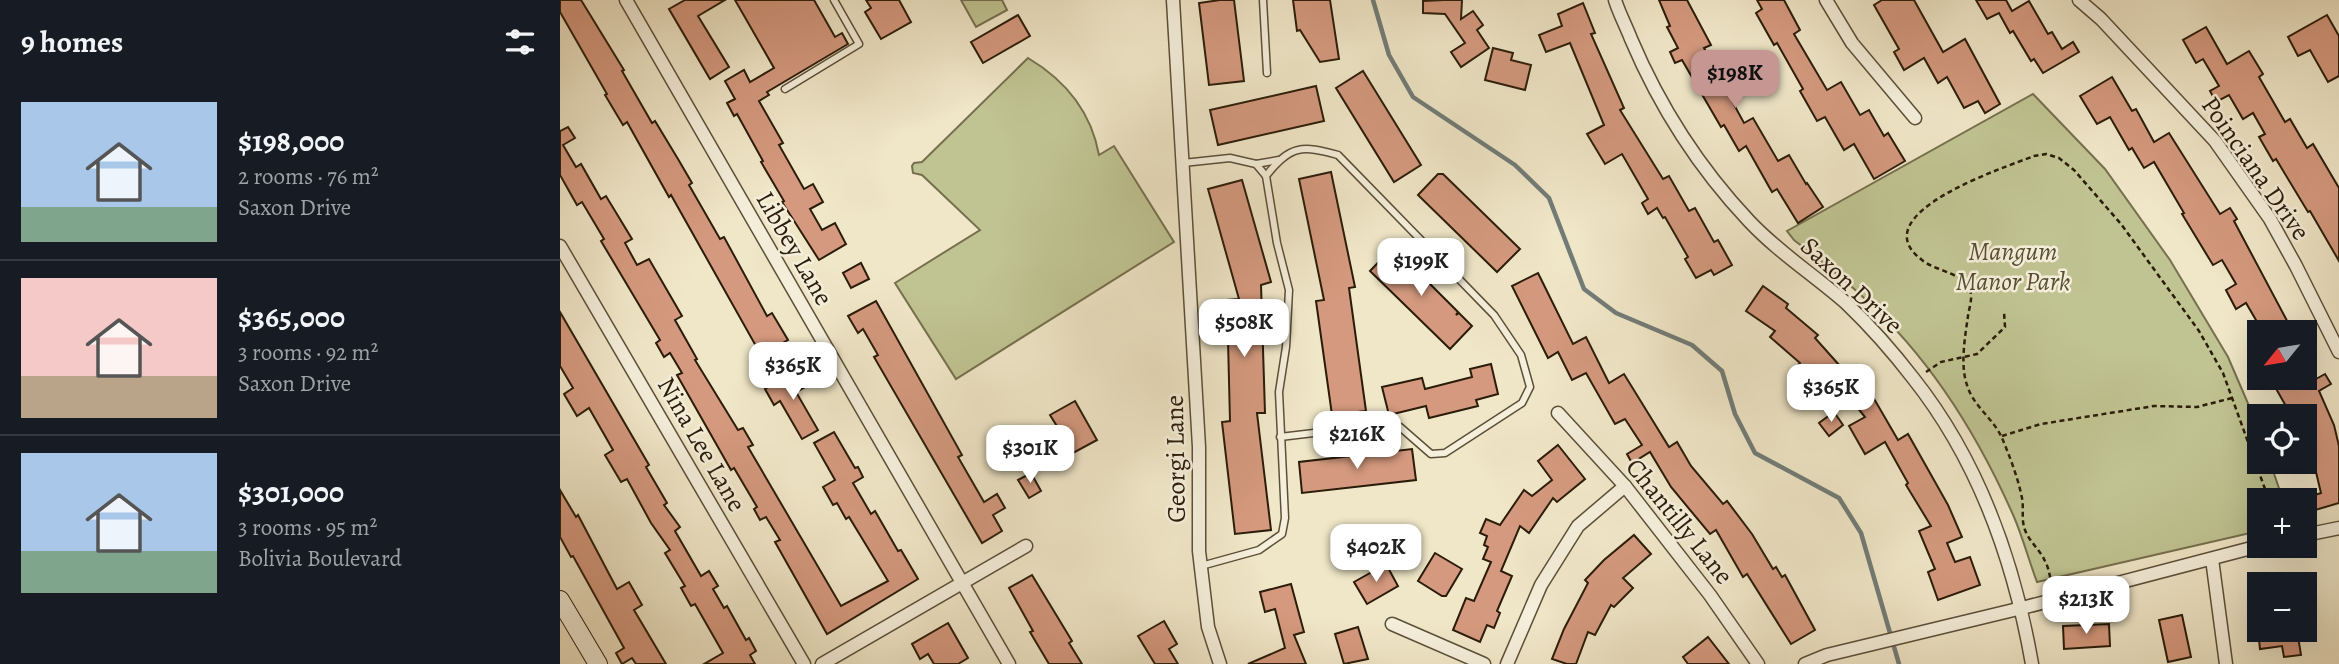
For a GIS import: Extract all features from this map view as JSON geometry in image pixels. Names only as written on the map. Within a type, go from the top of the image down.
[{"type":"main road","points":[[560,600],[598,664]]},
{"type":"street","name":"Libbey Lane","points":[[626,0],[1009,664]]},
{"type":"street","name":"Georgi Lane","points":[[1173,0],[1199,447],[1201,566],[1208,627],[1220,664]]},
{"type":"street","name":"Saxon Drive","points":[[1615,0],[1646,74],[1700,162],[1749,222],[1794,263],[1846,303],[1914,380],[1961,450],[1991,512],[2022,608],[2032,664]]},
{"type":"street","points":[[1826,0],[1852,43],[1914,118]]},
{"type":"street","name":"Poinciana Drive","points":[[2079,0],[2111,29],[2215,141],[2270,219],[2339,352]]},
{"type":"street","name":"Nina Lee Lane","points":[[560,246],[804,664]]},
{"type":"street","name":"Chantilly Lane","points":[[1558,413],[1625,486],[1710,594],[1758,664]]},
{"type":"street","points":[[1507,664],[1541,585],[1578,526],[1625,486]]},
{"type":"street","points":[[2317,533],[2339,528]]},
{"type":"street","points":[[822,664],[1027,546]]},
{"type":"street","points":[[1805,664],[1871,643],[2055,600],[2247,549]]},
{"type":"street","points":[[2212,559],[2226,664]]},
{"type":"street","points":[[1392,624],[1484,664]]},
{"type":"lane","points":[[785,89],[859,44],[834,0]]},
{"type":"lane","points":[[1263,0],[1267,73]]},
{"type":"lane","points":[[1266,176],[1279,160],[1289,153],[1308,148],[1338,155],[1494,315],[1521,355],[1530,387],[1522,403],[1445,453],[1431,454],[1400,428],[1381,425],[1280,437]]},
{"type":"lane","points":[[1183,163],[1230,158],[1256,164],[1279,160]]},
{"type":"lane","points":[[1201,566],[1259,550],[1282,534],[1285,518],[1279,392],[1286,347],[1289,290],[1277,243],[1266,176],[1256,164]]},
{"type":"path","points":[[2055,600],[2046,561],[2024,529],[2017,478],[2001,436],[1965,382],[1964,357],[1972,298],[1970,288],[1963,281],[1923,261],[1913,253],[1907,242],[1909,227],[1916,215],[1954,190],[2021,160],[2046,154],[2059,158],[2074,170],[2121,224],[2199,331],[2223,373],[2265,488]]},
{"type":"path","points":[[1914,380],[1941,362],[1977,354],[2005,327],[2004,312]]},
{"type":"path","points":[[2001,436],[2041,424],[2154,406],[2197,407],[2232,398]]},
{"type":"green space","points":[[961,0],[1002,0],[1007,10],[976,27]]},
{"type":"green space","points":[[1028,58],[1054,76],[1074,98],[1090,124],[1099,155],[1114,146],[1174,242],[956,379],[895,283],[980,230],[922,175],[913,173],[912,166],[922,162]]},
{"type":"green space","name":"Mangum Manor Park","points":[[2033,94],[2105,169],[2170,260],[2228,357],[2248,404],[2247,474],[2274,474],[2279,488],[2247,488],[2247,534],[2037,582],[2017,525],[1985,457],[1931,372],[1888,321],[1787,231]]},
{"type":"building","points":[[560,0],[581,0],[624,70],[622,71],[652,123],[655,121],[692,183],[689,185],[720,239],[724,237],[767,316],[772,313],[788,340],[761,355],[671,195],[669,197],[627,122],[623,125],[605,95],[607,94],[560,12]]},
{"type":"building","points":[[685,0],[725,0],[698,16],[729,67],[710,79],[669,9]]},
{"type":"building","points":[[735,0],[814,0],[835,37],[842,33],[848,44],[767,92],[769,95],[759,101],[783,143],[779,145],[804,189],[813,184],[823,202],[810,209],[822,230],[835,223],[846,244],[819,260],[782,202],[784,201],[737,114],[734,116],[727,103],[735,99],[725,81],[744,70],[750,82],[774,68]]},
{"type":"building","points":[[866,0],[899,0],[911,22],[881,39],[865,12],[871,8]]},
{"type":"building","points":[[1234,0],[1244,81],[1209,85],[1199,3]]},
{"type":"building","points":[[1293,0],[1330,0],[1339,59],[1320,62],[1300,30],[1297,31]]},
{"type":"building","points":[[1462,0],[1461,19],[1473,11],[1483,25],[1477,30],[1489,48],[1461,67],[1451,52],[1465,43],[1445,14],[1423,13],[1423,1]]},
{"type":"building","points":[[1659,0],[1687,0],[1711,45],[1704,48],[1725,86],[1740,77],[1748,92],[1732,101],[1744,123],[1753,118],[1778,161],[1789,155],[1823,207],[1798,223],[1777,189],[1772,192],[1746,146],[1739,151],[1724,125],[1721,127],[1682,60],[1675,63],[1670,52],[1678,48],[1667,27],[1670,26]]},
{"type":"building","points":[[1757,0],[1784,0],[1800,30],[1794,34],[1827,90],[1841,82],[1860,115],[1869,110],[1884,136],[1888,133],[1905,161],[1874,179],[1854,144],[1844,150],[1825,117],[1817,121],[1800,91],[1803,89],[1756,13],[1762,9]]},
{"type":"building","points":[[1882,0],[1914,0],[1943,52],[1965,39],[2000,104],[1985,113],[1978,101],[1964,108],[1947,77],[1938,83],[1924,58],[1904,70],[1894,52],[1899,49],[1874,5]]},
{"type":"building","points":[[1976,0],[2006,0],[2012,11],[2029,1],[2048,34],[2052,32],[2062,49],[2073,42],[2079,52],[2043,73],[2034,59],[2031,61],[2013,31],[2010,33],[1999,13],[1987,19]]},
{"type":"building","points":[[1583,3],[1595,33],[1591,34],[1624,108],[1620,110],[1663,179],[1669,176],[1689,211],[1695,208],[1714,242],[1718,240],[1732,265],[1714,275],[1711,270],[1696,278],[1685,259],[1688,257],[1665,217],[1663,218],[1657,208],[1648,214],[1642,203],[1648,199],[1622,154],[1605,164],[1587,134],[1604,125],[1570,43],[1546,52],[1539,35],[1562,26],[1558,14]]},
{"type":"building","points":[[1018,15],[1030,36],[983,63],[971,42]]},
{"type":"building","points":[[2327,15],[2339,36],[2339,76],[2328,82],[2310,50],[2298,56],[2288,37]]},
{"type":"building","points":[[2206,27],[2227,64],[2249,51],[2263,74],[2259,77],[2285,122],[2290,119],[2307,148],[2313,144],[2339,188],[2339,261],[2310,211],[2308,212],[2276,159],[2273,161],[2259,137],[2265,134],[2253,113],[2243,119],[2229,95],[2216,102],[2210,91],[2219,86],[2203,59],[2196,63],[2183,40]]},
{"type":"building","points":[[1493,48],[1513,53],[1511,60],[1531,65],[1525,90],[1485,80]]},
{"type":"building","points":[[1363,71],[1421,165],[1394,182],[1336,88]]},
{"type":"building","points":[[2112,77],[2132,111],[2136,109],[2154,142],[2169,133],[2220,214],[2230,208],[2237,219],[2234,221],[2287,320],[2256,320],[2246,303],[2236,309],[2226,290],[2236,284],[2222,260],[2213,265],[2154,162],[2144,168],[2132,148],[2129,150],[2110,117],[2097,124],[2080,96]]},
{"type":"building","points":[[1316,86],[1324,121],[1218,145],[1210,110]]},
{"type":"building","points":[[568,127],[575,138],[563,145],[576,167],[581,164],[601,199],[606,196],[632,239],[625,243],[637,265],[649,259],[682,316],[675,320],[697,359],[695,360],[738,430],[743,428],[753,445],[748,447],[841,606],[888,581],[849,517],[846,519],[837,503],[833,505],[823,487],[835,480],[814,443],[834,432],[863,477],[853,483],[871,514],[875,511],[918,579],[827,634],[775,542],[780,540],[766,517],[760,520],[754,509],[757,507],[734,468],[731,470],[677,375],[682,373],[670,353],[664,357],[656,343],[660,340],[601,241],[604,239],[582,202],[577,205],[560,175],[560,131]]},
{"type":"building","points":[[1331,172],[1355,287],[1349,288],[1366,411],[1332,415],[1316,301],[1324,300],[1299,179]]},
{"type":"building","points":[[1438,174],[1443,174],[1520,249],[1497,272],[1418,195]]},
{"type":"building","points":[[1242,180],[1271,282],[1261,285],[1265,413],[1257,413],[1271,530],[1235,534],[1222,422],[1230,421],[1227,300],[1239,299],[1208,189]]},
{"type":"building","points":[[1393,247],[1458,312],[1456,315],[1459,313],[1472,326],[1450,349],[1370,271]]},
{"type":"building","points":[[861,263],[869,279],[851,288],[843,273]]},
{"type":"building","points":[[1538,273],[1573,344],[1586,337],[1609,383],[1624,374],[1669,447],[1677,442],[1691,466],[1723,504],[1727,501],[1752,534],[1773,569],[1776,567],[1782,577],[1785,575],[1815,630],[1791,644],[1747,574],[1743,577],[1716,530],[1710,534],[1671,487],[1650,452],[1632,463],[1627,454],[1642,445],[1625,419],[1615,424],[1586,373],[1572,380],[1558,352],[1548,358],[1512,286]]},
{"type":"building","points":[[1763,286],[1788,304],[1786,308],[1818,335],[1815,338],[1848,375],[1854,370],[1874,395],[1898,440],[1908,434],[1948,505],[1962,537],[1947,543],[1955,562],[1970,557],[1980,585],[1938,600],[1928,572],[1935,569],[1919,531],[1931,526],[1906,485],[1908,483],[1885,442],[1865,454],[1849,426],[1865,417],[1848,396],[1839,403],[1822,382],[1818,385],[1808,374],[1804,378],[1795,368],[1800,363],[1770,337],[1775,331],[1746,311]]},
{"type":"building","points":[[876,301],[962,455],[958,457],[984,502],[997,494],[1005,508],[993,515],[1002,531],[982,543],[874,357],[878,355],[863,329],[858,333],[848,316]]},
{"type":"building","points":[[560,312],[649,465],[646,467],[667,503],[664,505],[680,527],[675,531],[701,576],[709,571],[718,586],[713,589],[724,608],[727,606],[746,640],[749,638],[756,651],[750,655],[755,664],[704,664],[723,653],[695,604],[691,606],[681,588],[685,586],[665,553],[670,550],[651,523],[627,479],[621,482],[605,455],[613,450],[589,408],[577,416],[564,394],[573,388],[560,366]]},
{"type":"building","points":[[1491,364],[1498,394],[1476,400],[1478,406],[1429,418],[1426,406],[1389,415],[1382,387],[1422,378],[1425,389],[1472,377],[1470,369]]},
{"type":"building","points":[[799,369],[809,385],[796,392],[818,430],[802,439],[780,401],[774,405],[765,389]]},
{"type":"building","points":[[2325,374],[2331,384],[2319,391],[2334,425],[2339,446],[2339,503],[2317,509],[2317,494],[2321,493],[2316,474],[2317,404],[2285,404],[2277,390],[2317,390],[2317,378]]},
{"type":"building","points":[[1075,401],[1097,440],[1062,459],[1054,445],[1065,439],[1050,415]]},
{"type":"building","points":[[1834,412],[1843,425],[1829,436],[1819,423]]},
{"type":"building","points":[[1558,445],[1585,479],[1557,502],[1553,498],[1529,533],[1520,526],[1501,571],[1512,576],[1497,611],[1500,613],[1494,628],[1487,625],[1480,642],[1453,630],[1466,598],[1474,601],[1491,562],[1483,559],[1488,547],[1484,545],[1487,536],[1480,533],[1486,519],[1500,525],[1524,490],[1532,496],[1552,480],[1538,461]]},
{"type":"building","points":[[1412,449],[1416,480],[1302,493],[1299,462]]},
{"type":"building","points":[[1031,473],[1041,491],[1029,498],[1018,480]]},
{"type":"building","points":[[560,490],[576,517],[578,515],[617,589],[629,582],[642,605],[634,610],[666,664],[636,664],[632,658],[622,664],[616,653],[624,648],[560,537]]},
{"type":"building","points":[[1634,535],[1651,554],[1623,578],[1633,588],[1614,607],[1611,605],[1595,635],[1588,632],[1576,664],[1552,659],[1588,583],[1585,580]]},
{"type":"building","points":[[1435,553],[1462,569],[1446,596],[1418,581]]},
{"type":"building","points":[[1386,564],[1398,586],[1367,604],[1354,582]]},
{"type":"building","points":[[1032,575],[1072,641],[1069,643],[1082,664],[1049,664],[1030,632],[1033,631],[1009,588]]},
{"type":"building","points":[[1291,584],[1304,632],[1294,635],[1306,664],[1248,664],[1285,648],[1275,609],[1265,612],[1260,592]]},
{"type":"building","points":[[2182,615],[2191,657],[2168,662],[2159,620]]},
{"type":"building","points":[[1164,621],[1177,644],[1169,649],[1178,664],[1155,664],[1138,636]]},
{"type":"building","points":[[948,623],[968,658],[958,664],[934,664],[928,654],[920,659],[912,644]]},
{"type":"building","points":[[2109,624],[2110,646],[2064,649],[2063,626]]},
{"type":"building","points":[[1358,627],[1368,659],[1344,664],[1335,634]]},
{"type":"building","points":[[1708,637],[1729,664],[1688,664],[1683,657]]},
{"type":"building","points":[[2259,642],[2299,642],[2301,655],[2284,657],[2282,646],[2260,649]]},
{"type":"waterway","points":[[1373,0],[1389,55],[1413,97],[1515,165],[1549,198],[1584,289],[1616,313],[1692,345],[1722,371],[1735,414],[1755,453],[1839,498],[1861,533],[1899,664]]}]
